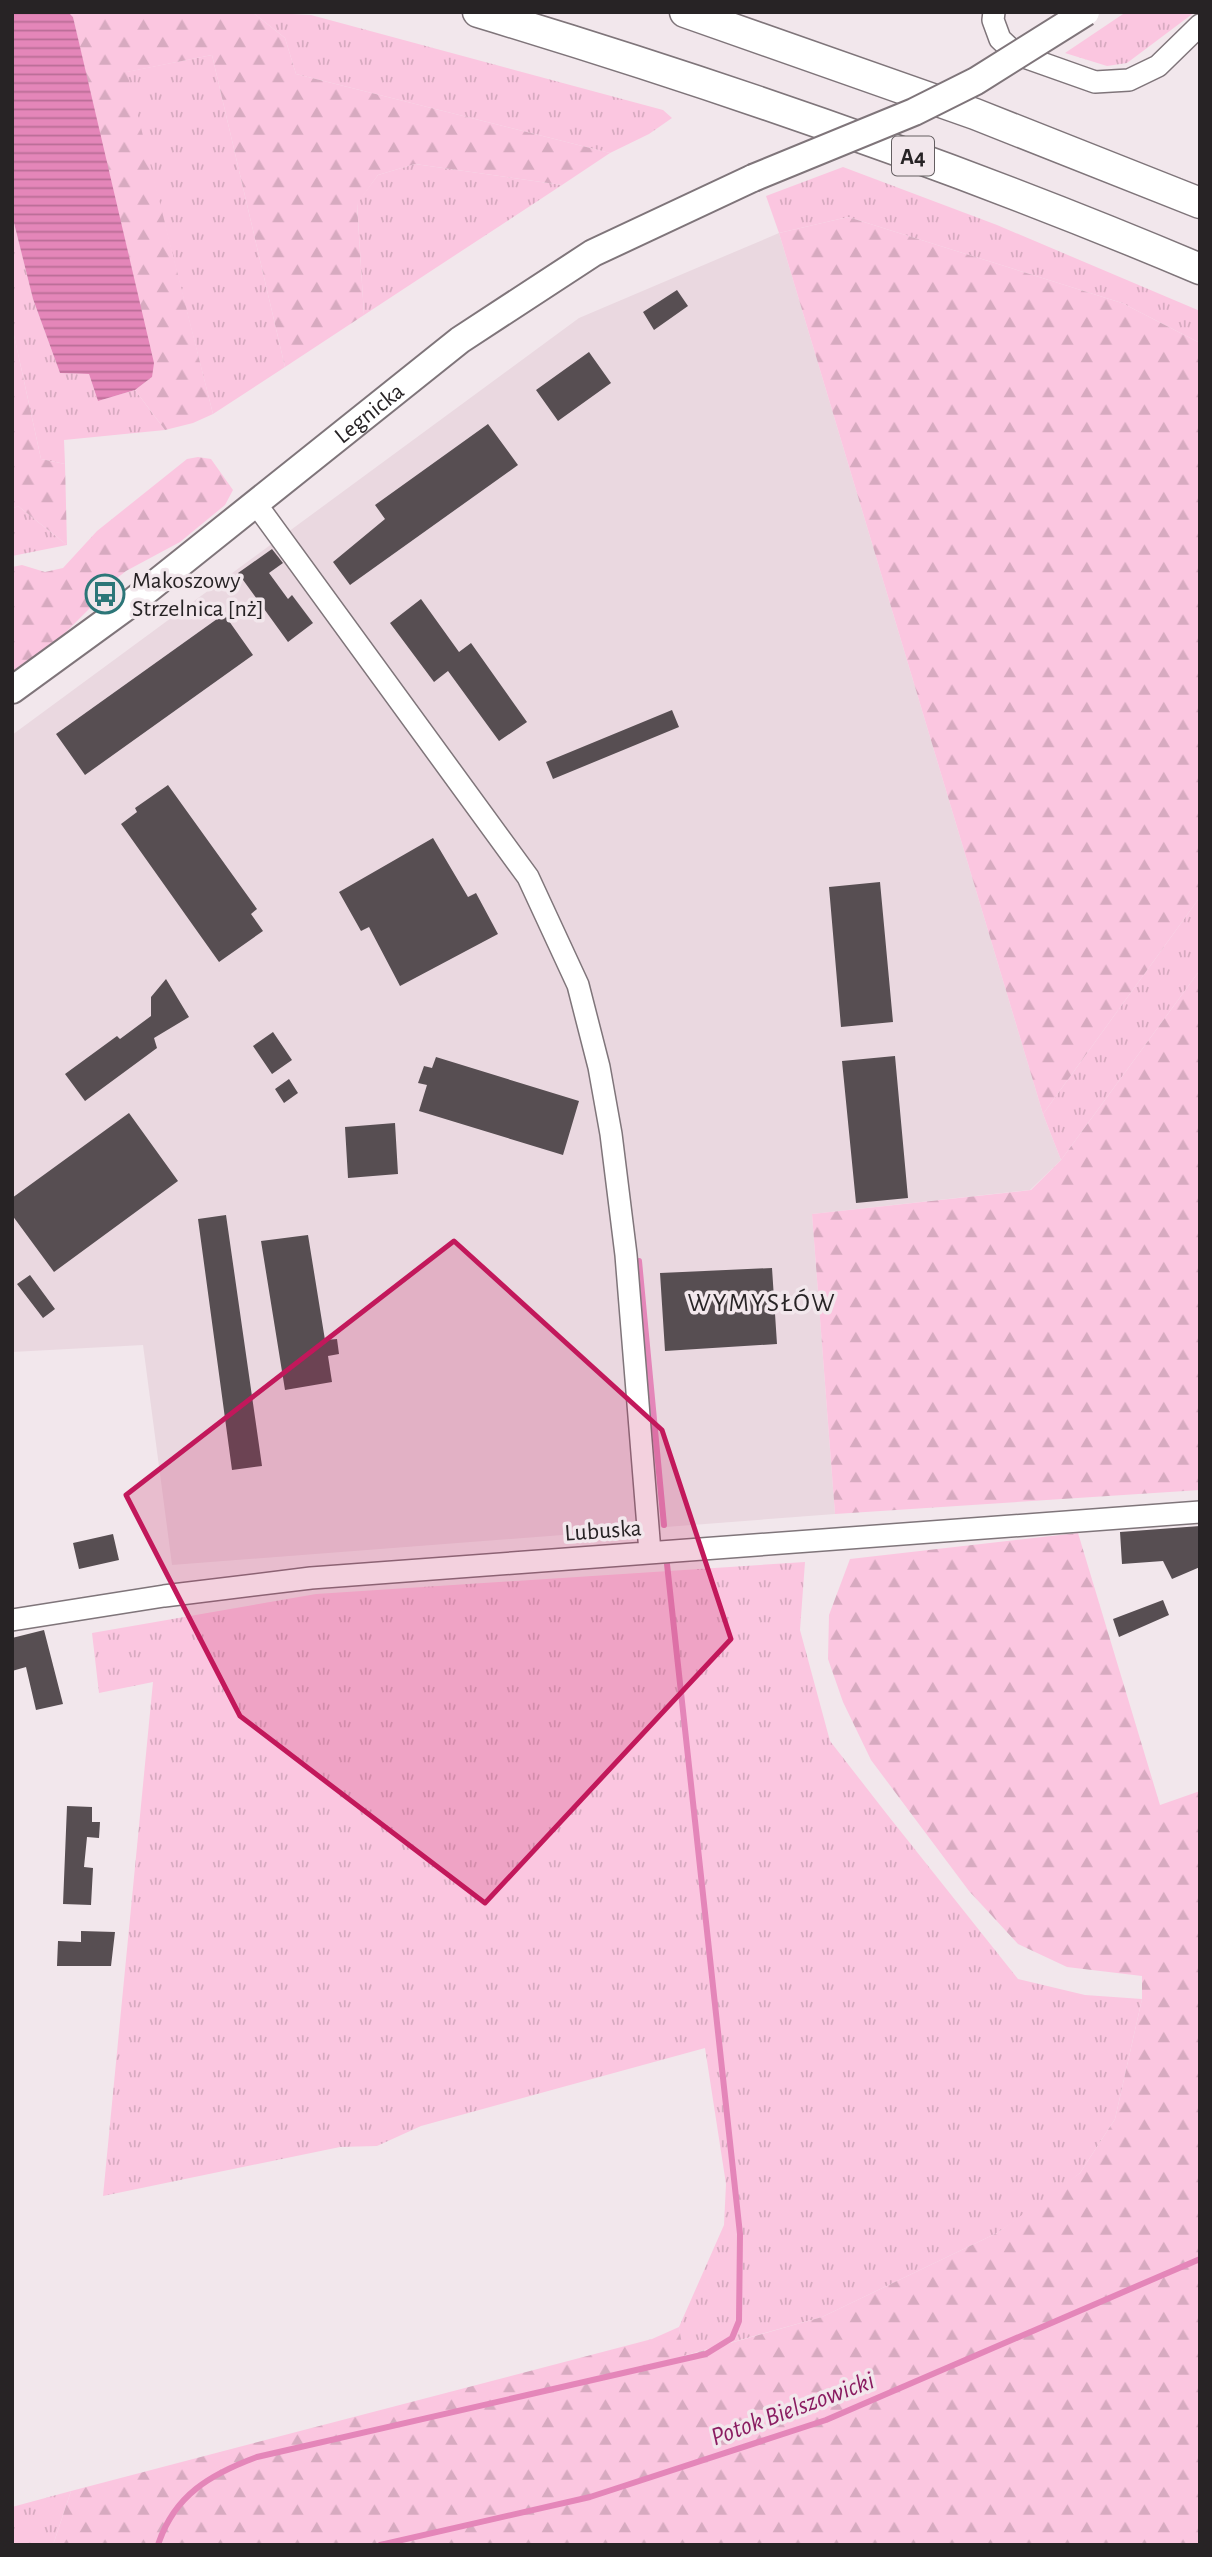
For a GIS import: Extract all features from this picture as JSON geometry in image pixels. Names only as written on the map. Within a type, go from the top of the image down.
[{"type":"highway","name":"A4","points":[[478,12],[697,79],[864,138],[1105,229],[1200,269]]},
{"type":"highway","name":"A4","points":[[685,12],[975,114],[1200,203]]},
{"type":"main road","name":"Legnicka","points":[[12,690],[125,607],[460,340],[526,295],[593,253],[753,178],[914,112],[976,81],[1086,12]]},
{"type":"street","points":[[994,12],[993,20],[1000,39],[1016,54],[1095,82],[1129,80],[1158,66],[1200,25]]},
{"type":"street","points":[[256,504],[528,877],[578,985],[599,1067],[626,1255],[650,1552]]},
{"type":"street","name":"Lubuska","points":[[12,1620],[164,1596],[311,1578],[1200,1512]]},
{"type":"highlighted area","points":[[454,1241],[662,1430],[731,1639],[485,1903],[240,1716],[126,1495]]},
{"type":"shaded area","points":[[12,12],[68,12],[73,17],[154,363],[152,377],[135,390],[98,401],[89,374],[60,373],[33,299],[12,215]]},
{"type":"shaded area","points":[[779,233],[1043,1114],[1061,1160],[1030,1190],[812,1214],[835,1514],[172,1565],[143,1345],[12,1352],[12,735],[579,318]]},
{"type":"green space","points":[[68,12],[252,12],[285,38],[296,74],[610,153],[562,185],[415,164],[378,175],[357,204],[364,315],[285,367],[212,55],[127,72],[213,414],[193,423],[165,430],[135,390],[152,377],[73,17]]},
{"type":"green space","points":[[252,12],[311,15],[663,110],[672,118],[649,134],[610,153],[296,74],[285,38]]},
{"type":"green space","points":[[1126,12],[1195,12],[1127,63],[1107,66],[1065,53]]},
{"type":"green space","points":[[212,55],[285,367],[213,414],[126,72]]},
{"type":"green space","points":[[415,164],[562,185],[364,315],[357,203],[378,175]]},
{"type":"green space","points":[[843,167],[997,225],[1200,311],[1200,343],[1122,303],[848,217],[779,233],[766,196]]},
{"type":"green space","points":[[12,215],[33,299],[60,373],[89,374],[98,401],[135,390],[165,430],[64,440],[65,464],[41,459],[12,326]]},
{"type":"green space","points":[[848,217],[1122,303],[1200,343],[1200,897],[1043,1114],[779,233]]},
{"type":"green space","points":[[12,326],[41,459],[65,464],[67,545],[18,506],[12,509]]},
{"type":"green space","points":[[187,459],[211,459],[233,490],[225,505],[180,542],[126,571],[87,602],[90,608],[51,647],[12,676],[12,567],[22,565],[45,572],[63,568],[97,531]]},
{"type":"green space","points":[[18,506],[67,545],[12,556],[12,509]]},
{"type":"green space","points":[[1200,897],[1200,970],[1061,1160],[1043,1114]]},
{"type":"green space","points":[[1200,970],[1200,1490],[835,1514],[812,1214],[1031,1190],[1061,1160]]},
{"type":"green space","points":[[1078,1533],[1160,1805],[1200,1791],[1200,2545],[53,2545],[71,2491],[652,2339],[679,2327],[684,2356],[822,2317],[997,2233],[1080,2173],[1115,2119],[1142,1999],[1142,1976],[1067,1967],[1018,1944],[969,1891],[871,1760],[843,1702],[828,1659],[829,1615],[850,1559]]},
{"type":"green space","points":[[805,1562],[800,1630],[830,1741],[1018,1979],[1085,1995],[1142,1999],[1115,2119],[1080,2173],[997,2233],[822,2317],[683,2356],[679,2327],[724,2225],[726,2184],[705,2048],[421,2126],[377,2146],[340,2147],[103,2196],[153,1682],[99,1693],[92,1633],[316,1594]]},
{"type":"green space","points":[[71,2491],[53,2545],[12,2545],[12,2507]]},
{"type":"building","points":[[677,290],[688,306],[654,330],[643,312]]},
{"type":"building","points":[[589,352],[611,383],[558,421],[536,390]]},
{"type":"building","points":[[488,424],[518,465],[350,585],[333,562],[385,519],[375,505]]},
{"type":"building","points":[[272,549],[283,563],[269,573],[288,599],[292,595],[313,623],[288,642],[238,573]]},
{"type":"building","points":[[421,599],[459,652],[471,643],[527,722],[499,741],[448,671],[434,682],[390,623]]},
{"type":"building","points":[[224,614],[253,655],[85,775],[56,734]]},
{"type":"building","points":[[672,710],[679,727],[553,779],[546,762]]},
{"type":"building","points":[[168,785],[257,909],[251,914],[263,931],[219,962],[121,824],[137,812],[135,808]]},
{"type":"building","points":[[433,838],[468,897],[476,893],[498,934],[400,986],[369,927],[361,931],[339,892]]},
{"type":"building","points":[[880,882],[893,1022],[841,1027],[829,887]]},
{"type":"building","points":[[166,979],[189,1017],[154,1038],[157,1048],[85,1101],[65,1074],[117,1036],[120,1039],[151,1016],[151,997]]},
{"type":"building","points":[[273,1032],[292,1060],[272,1074],[253,1046]]},
{"type":"building","points":[[895,1056],[908,1198],[856,1203],[842,1061]]},
{"type":"building","points":[[436,1057],[579,1101],[563,1155],[419,1111],[427,1085],[418,1083],[424,1066],[432,1068]]},
{"type":"building","points":[[289,1079],[298,1093],[284,1103],[275,1089]]},
{"type":"building","points":[[129,1113],[178,1181],[54,1272],[12,1215],[12,1198]]},
{"type":"building","points":[[395,1123],[398,1174],[348,1178],[345,1127]]},
{"type":"building","points":[[226,1215],[262,1466],[232,1470],[198,1219]]},
{"type":"building","points":[[308,1235],[325,1340],[337,1339],[339,1354],[328,1356],[332,1382],[285,1390],[261,1241]]},
{"type":"building","points":[[772,1268],[777,1344],[665,1351],[660,1273]]},
{"type":"building","points":[[30,1275],[55,1309],[43,1318],[17,1284]]},
{"type":"building","points":[[1200,1526],[1200,1567],[1172,1579],[1163,1561],[1122,1564],[1120,1532]]},
{"type":"building","points":[[113,1534],[119,1560],[79,1569],[73,1543]]},
{"type":"building","points":[[1163,1600],[1169,1615],[1119,1637],[1113,1619]]},
{"type":"building","points":[[44,1630],[63,1704],[36,1710],[26,1667],[12,1671],[12,1638]]},
{"type":"building","points":[[67,1806],[92,1807],[92,1822],[100,1822],[99,1838],[87,1837],[84,1867],[93,1868],[91,1905],[63,1904]]},
{"type":"building","points":[[81,1931],[115,1932],[111,1966],[57,1966],[58,1941],[81,1942]]},
{"type":"waterway","points":[[639,1261],[664,1525]]},
{"type":"waterway","points":[[158,2545],[174,2513],[196,2489],[224,2471],[257,2457],[706,2354],[732,2338],[739,2321],[740,2234],[667,1564]]},
{"type":"waterway","name":"Potok Bielszowicki","points":[[380,2545],[590,2497],[826,2420],[1200,2259]]},
{"type":"place","name":"Makoszowy Strzelnica [nż]","points":[[105,594]]},
{"type":"district","name":"WYMYSŁÓW","points":[[762,1302]]}]
